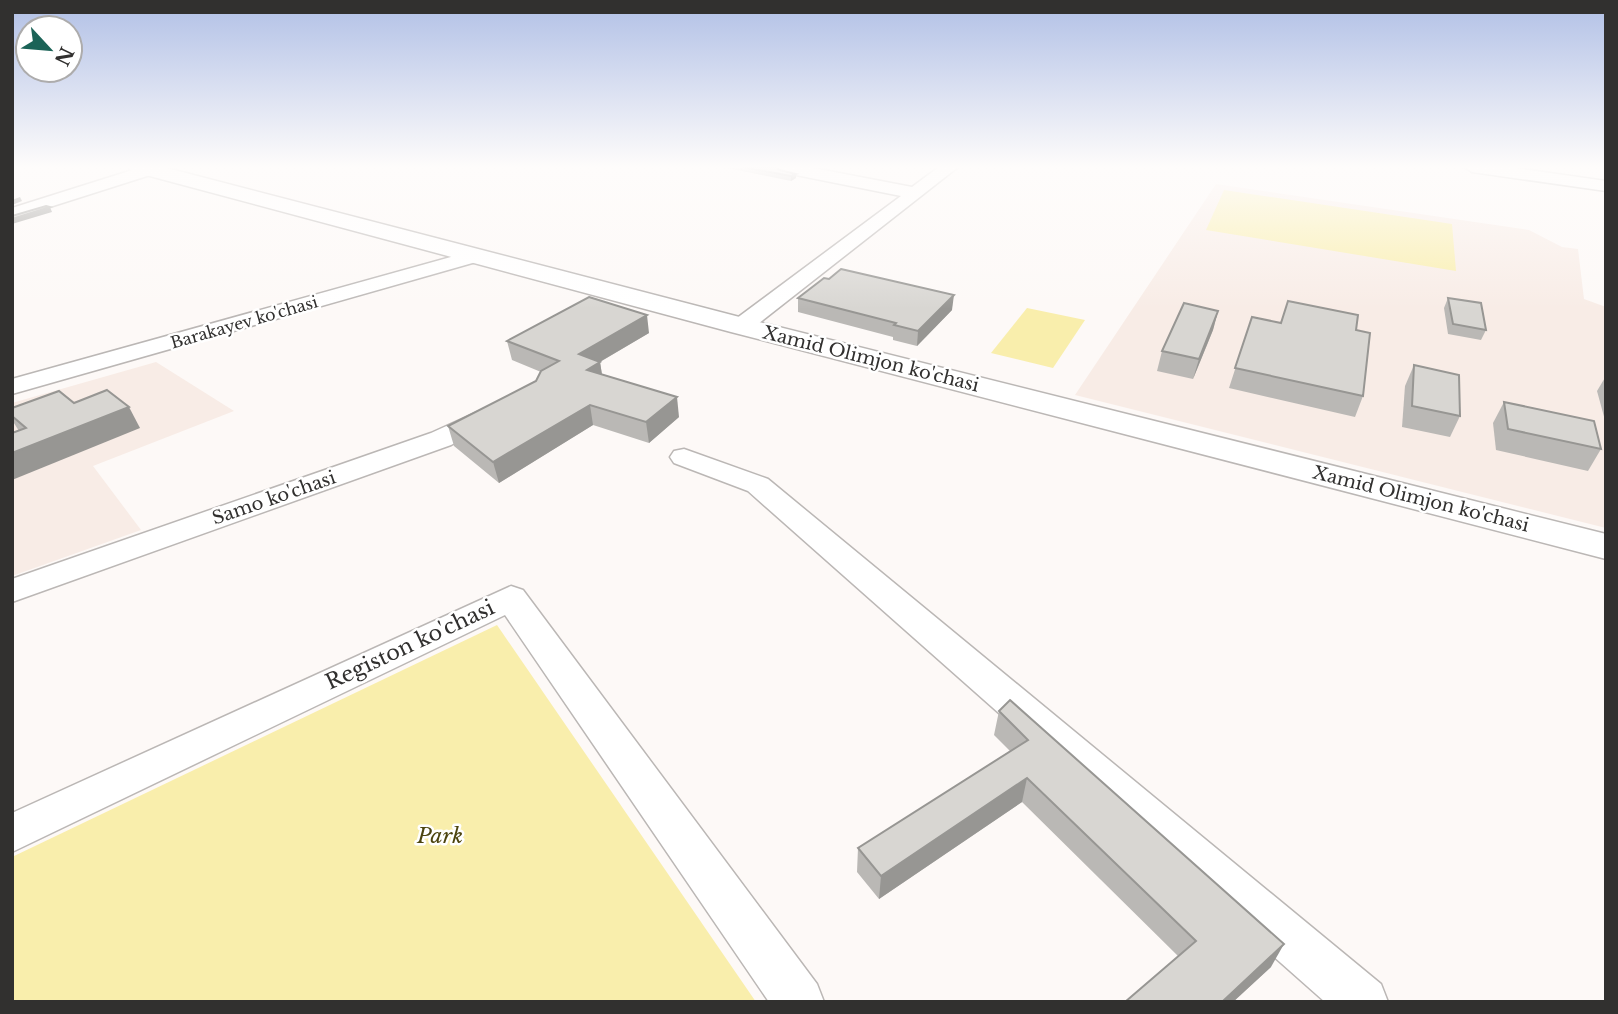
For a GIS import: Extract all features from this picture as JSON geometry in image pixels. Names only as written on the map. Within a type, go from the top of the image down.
[{"type":"main road","name":"Xamid Olimjon ko'chasi","points":[[321,214],[741,326],[1606,547]]},
{"type":"street","points":[[741,326],[887,214]]},
{"type":"street","name":"Barakayev ko'chasi","points":[[12,387],[476,256]]},
{"type":"street","name":"Samo ko'chasi","points":[[12,591],[440,439],[508,405]]},
{"type":"street","points":[[684,457],[758,485],[1363,1002]]},
{"type":"street","name":"Registon ko'chasi","points":[[12,832],[511,598],[799,1002]]},
{"type":"shaded area","points":[[1196,214],[1422,214],[1529,230],[1562,247],[1578,249],[1584,299],[1606,307],[1606,528],[1075,395]]},
{"type":"shaded area","points":[[156,362],[234,411],[93,466],[141,530],[12,576],[12,403]]},
{"type":"green space","points":[[1213,214],[1387,214],[1452,224],[1456,271],[1206,230]]},
{"type":"green space","points":[[1027,308],[1085,320],[1053,368],[991,353]]},
{"type":"green space","name":"Park","points":[[497,625],[756,1002],[13,1002],[12,857]]},
{"type":"building","points":[[841,269],[954,295],[918,331],[798,298]]},
{"type":"building","points":[[589,297],[647,315],[579,354],[600,362],[587,370],[677,397],[646,422],[590,405],[493,462],[448,426],[536,381],[541,371],[559,361],[507,341]]},
{"type":"building","points":[[1448,298],[1481,303],[1486,330],[1453,324]]},
{"type":"building","points":[[1288,301],[1358,315],[1356,330],[1370,333],[1363,396],[1235,368],[1252,317],[1281,323]]},
{"type":"building","points":[[1184,303],[1218,311],[1199,359],[1162,351]]},
{"type":"building","points":[[1414,365],[1459,375],[1460,416],[1412,406]]},
{"type":"building","points":[[107,390],[129,407],[12,453],[12,433],[26,428],[12,416],[12,408],[59,391],[74,403]]},
{"type":"building","points":[[1504,402],[1594,421],[1601,449],[1508,429]]},
{"type":"building","points":[[1010,700],[1284,944],[1222,1002],[1125,1002],[1196,941],[1027,778],[881,876],[858,848],[1028,740],[999,711]]}]
